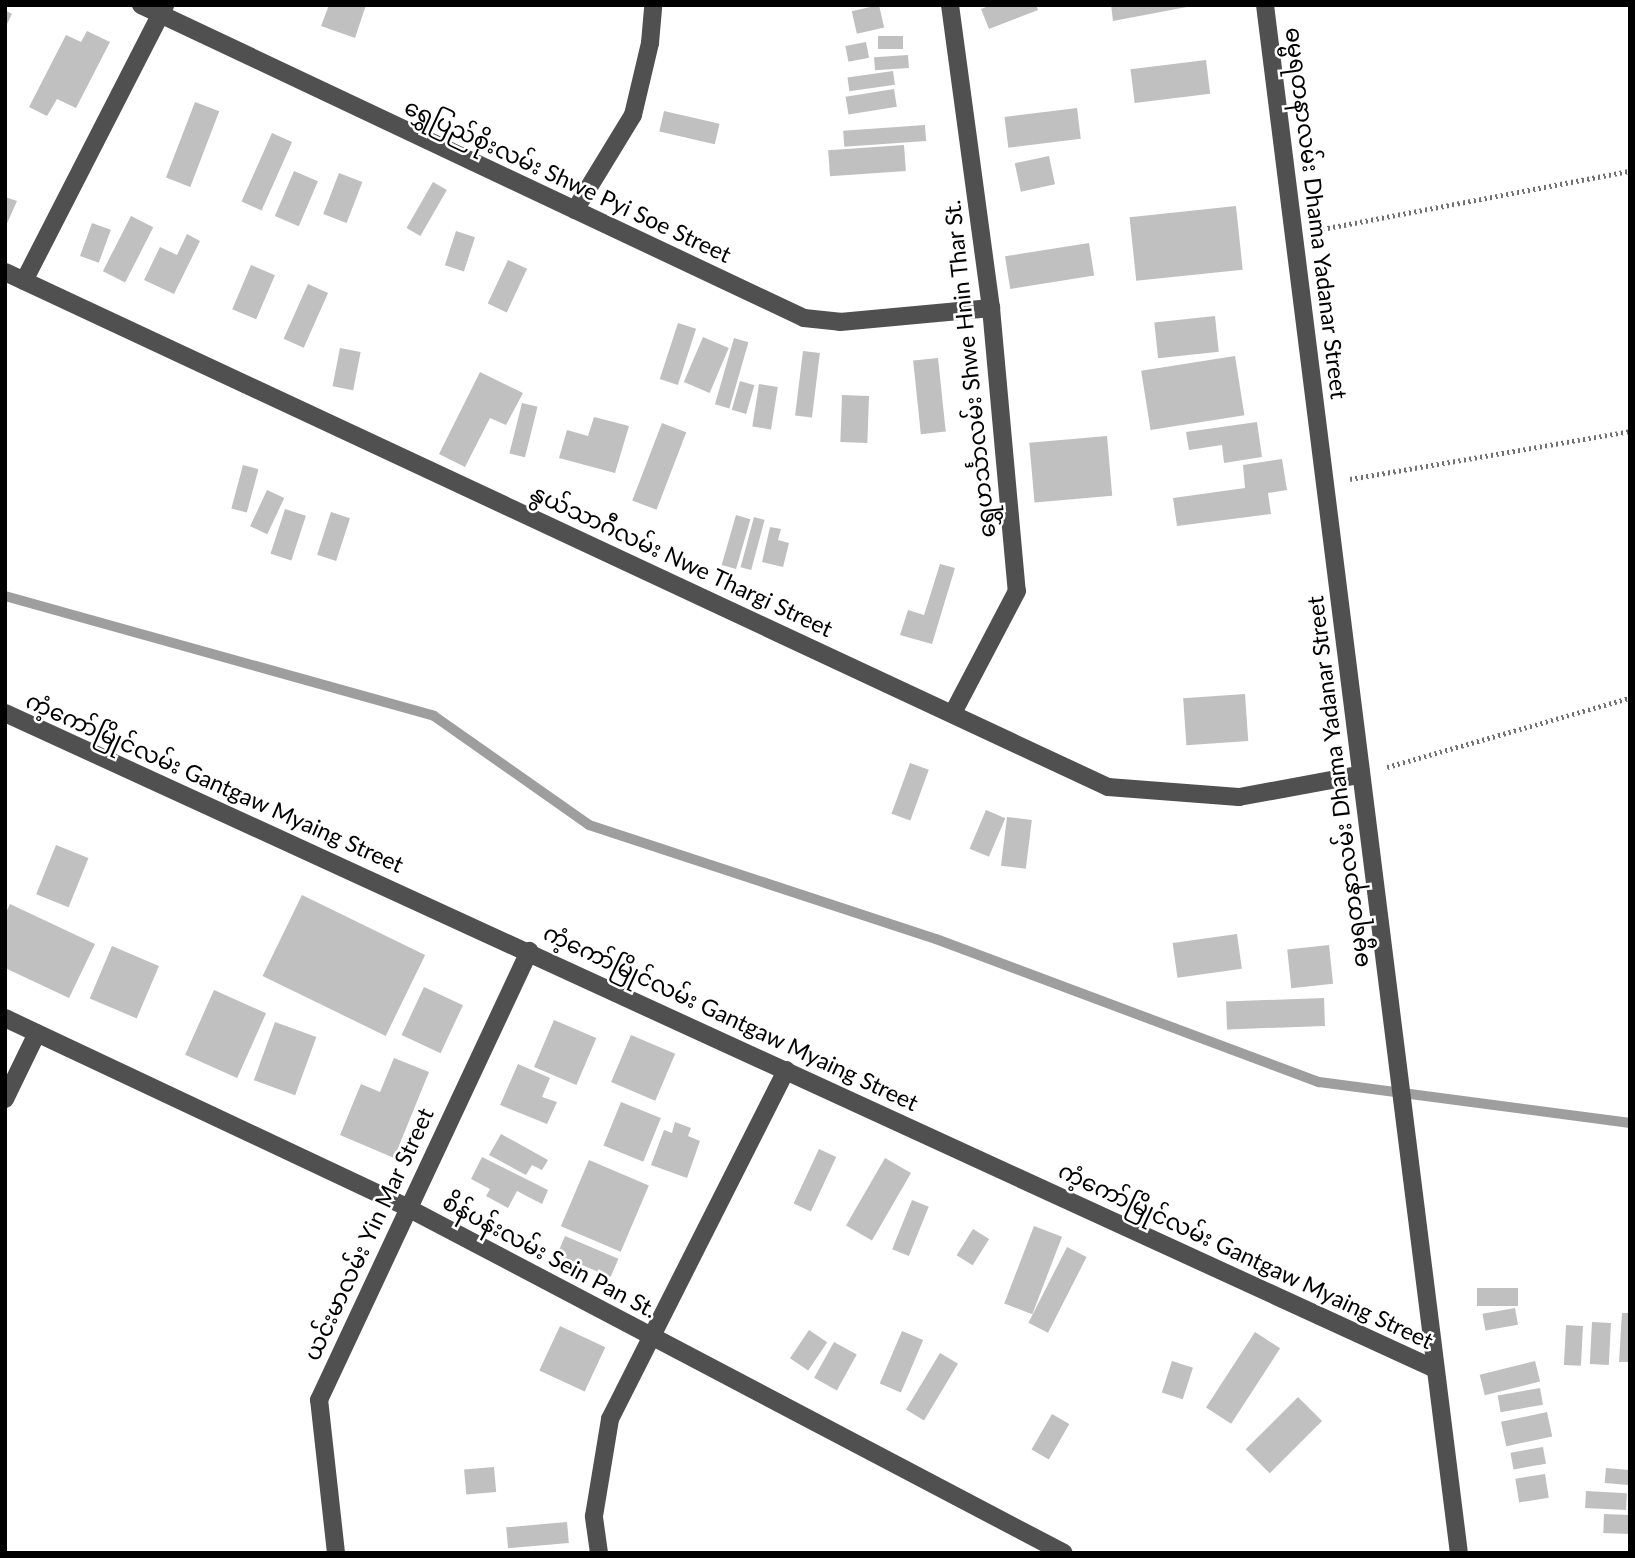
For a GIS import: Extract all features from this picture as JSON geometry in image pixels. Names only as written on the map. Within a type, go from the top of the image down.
[{"type":"street","name":"ရွှေပြည်စိုးလမ်း Shwe Pyi Soe Street","points":[[141,5],[163,10],[804,318],[840,323],[991,308]]},
{"type":"street","points":[[575,210],[633,115],[650,43],[653,5]]},
{"type":"street","name":"ရွှေဟင်္သာလမ်း Shwe Hnin Thar St.","points":[[950,5],[991,308],[1017,591],[953,713]]},
{"type":"street","name":"ဓမ္မရတနာလမ်း Dhama Yadanar Street","points":[[1265,5],[1292,235],[1328,483],[1359,775],[1459,1553]]},
{"type":"street","points":[[24,281],[163,10]]},
{"type":"street","name":"နွယ်သာဂီလမ်း Nwe Thargi Street","points":[[5,272],[1108,787],[1239,797],[1359,775]]},
{"type":"street","name":"ကံ့ကော်မြိုင်လမ်း Gantgaw Myaing Street","points":[[5,713],[529,951],[1435,1369]]},
{"type":"street","name":"ယင်းမာလမ်း Yin Mar Street","points":[[336,1553],[319,1400],[406,1207],[529,951]]},
{"type":"street","name":"စိန်ပန်းလမ်း Sein Pan St.","points":[[5,1018],[406,1207],[1064,1553]]},
{"type":"street","points":[[5,1099],[37,1033]]},
{"type":"street","points":[[599,1553],[594,1516],[610,1419],[786,1070]]},
{"type":"path","points":[[1292,235],[1630,171]]},
{"type":"path","points":[[1328,483],[1630,431]]},
{"type":"path","points":[[1359,775],[1630,698]]},
{"type":"building","points":[[329,5],[366,5],[355,38],[321,26]]},
{"type":"building","points":[[879,5],[884,27],[857,34],[852,11]]},
{"type":"building","points":[[991,5],[1036,5],[1038,10],[989,29],[981,9]]},
{"type":"building","points":[[1111,5],[1187,5],[1187,7],[1113,21]]},
{"type":"building","points":[[5,10],[12,14],[5,28]]},
{"type":"building","points":[[87,31],[110,42],[76,108],[57,99],[47,116],[29,107],[66,35],[81,42]]},
{"type":"building","points":[[878,36],[903,36],[903,49],[878,49]]},
{"type":"building","points":[[866,42],[869,58],[848,62],[845,46]]},
{"type":"building","points":[[908,55],[909,68],[875,70],[874,57]]},
{"type":"building","points":[[1206,60],[1210,94],[1135,103],[1131,69]]},
{"type":"building","points":[[893,71],[895,85],[849,91],[847,77]]},
{"type":"building","points":[[894,89],[897,107],[848,114],[846,97]]},
{"type":"building","points":[[195,102],[219,111],[190,187],[166,178]]},
{"type":"building","points":[[1077,108],[1081,139],[1008,148],[1005,117]]},
{"type":"building","points":[[664,111],[720,124],[715,144],[659,131]]},
{"type":"building","points":[[925,125],[926,141],[844,147],[843,131]]},
{"type":"building","points":[[272,133],[292,142],[262,210],[241,202]]},
{"type":"building","points":[[904,145],[906,171],[830,176],[828,150]]},
{"type":"building","points":[[1049,156],[1055,184],[1021,192],[1015,163]]},
{"type":"building","points":[[294,171],[318,181],[299,226],[275,216]]},
{"type":"building","points":[[339,173],[362,182],[347,223],[323,214]]},
{"type":"building","points":[[433,182],[447,190],[420,236],[406,228]]},
{"type":"building","points":[[5,197],[17,201],[5,228]]},
{"type":"building","points":[[1236,206],[1243,270],[1136,281],[1130,217]]},
{"type":"building","points":[[131,216],[153,227],[125,283],[103,271]]},
{"type":"building","points":[[92,223],[111,230],[99,263],[80,256]]},
{"type":"building","points":[[456,231],[475,237],[464,271],[445,265]]},
{"type":"building","points":[[187,234],[200,241],[174,294],[144,280],[160,247],[177,255]]},
{"type":"building","points":[[1089,243],[1094,276],[1010,289],[1005,256]]},
{"type":"building","points":[[508,260],[527,269],[507,312],[488,304]]},
{"type":"building","points":[[251,265],[275,275],[256,319],[232,309]]},
{"type":"building","points":[[308,284],[328,293],[304,348],[284,339]]},
{"type":"building","points":[[1215,316],[1219,352],[1158,358],[1154,322]]},
{"type":"building","points":[[678,323],[696,329],[678,385],[660,379]]},
{"type":"building","points":[[703,337],[729,348],[710,393],[684,382]]},
{"type":"building","points":[[734,338],[748,342],[729,408],[715,404]]},
{"type":"building","points":[[340,348],[361,352],[353,390],[333,386]]},
{"type":"building","points":[[803,351],[820,353],[812,418],[795,416]]},
{"type":"building","points":[[1235,356],[1244,415],[1151,430],[1141,371]]},
{"type":"building","points":[[938,358],[946,432],[921,434],[913,361]]},
{"type":"building","points":[[480,372],[523,393],[506,425],[490,418],[465,467],[439,454]]},
{"type":"building","points":[[740,381],[754,385],[746,414],[732,410]]},
{"type":"building","points":[[759,384],[778,387],[771,429],[752,426]]},
{"type":"building","points":[[842,395],[869,396],[867,443],[840,442]]},
{"type":"building","points":[[522,403],[538,407],[525,457],[509,453]]},
{"type":"building","points":[[594,417],[629,426],[615,473],[559,458],[567,430],[588,436]]},
{"type":"building","points":[[1257,422],[1262,457],[1224,463],[1222,445],[1189,450],[1186,432]]},
{"type":"building","points":[[662,423],[686,432],[657,510],[632,500]]},
{"type":"building","points":[[1107,436],[1112,496],[1035,503],[1029,443]]},
{"type":"building","points":[[1282,459],[1287,490],[1268,493],[1271,514],[1177,526],[1173,498],[1245,488],[1243,465]]},
{"type":"building","points":[[243,465],[258,469],[247,513],[231,508]]},
{"type":"building","points":[[267,490],[284,498],[267,534],[250,526]]},
{"type":"building","points":[[285,509],[306,516],[291,560],[270,554]]},
{"type":"building","points":[[331,512],[350,518],[336,561],[317,555]]},
{"type":"building","points":[[736,515],[750,519],[736,569],[722,565]]},
{"type":"building","points":[[754,517],[765,520],[751,570],[741,567]]},
{"type":"building","points":[[770,527],[781,529],[778,540],[789,543],[783,567],[762,562]]},
{"type":"building","points":[[940,564],[955,568],[932,644],[900,635],[908,610],[924,615]]},
{"type":"building","points":[[1245,694],[1248,741],[1186,745],[1183,698]]},
{"type":"building","points":[[910,763],[929,770],[910,821],[892,814]]},
{"type":"building","points":[[986,810],[1005,818],[989,857],[970,849]]},
{"type":"building","points":[[1007,817],[1032,820],[1026,869],[1001,866]]},
{"type":"building","points":[[56,845],[88,858],[69,907],[36,894]]},
{"type":"building","points":[[302,895],[425,955],[386,1036],[263,976]]},
{"type":"building","points":[[10,904],[95,944],[69,998],[5,968],[5,915]]},
{"type":"building","points":[[1237,934],[1242,969],[1178,978],[1173,943]]},
{"type":"building","points":[[1329,945],[1333,984],[1291,988],[1287,949]]},
{"type":"building","points":[[112,946],[159,966],[137,1018],[90,998]]},
{"type":"building","points":[[424,987],[463,1005],[441,1053],[402,1035]]},
{"type":"building","points":[[214,990],[266,1013],[237,1078],[185,1055]]},
{"type":"building","points":[[1324,998],[1325,1026],[1227,1029],[1226,1001]]},
{"type":"building","points":[[554,1020],[596,1038],[576,1085],[534,1067]]},
{"type":"building","points":[[275,1022],[316,1037],[295,1095],[254,1080]]},
{"type":"building","points":[[631,1035],[675,1054],[655,1101],[611,1082]]},
{"type":"building","points":[[394,1058],[429,1072],[394,1158],[340,1135],[361,1084],[380,1092]]},
{"type":"building","points":[[518,1064],[550,1078],[542,1097],[557,1102],[547,1124],[500,1105]]},
{"type":"building","points":[[621,1102],[661,1118],[643,1162],[603,1146]]},
{"type":"building","points":[[675,1122],[691,1128],[688,1136],[700,1141],[687,1178],[651,1165],[664,1130],[672,1133]]},
{"type":"building","points":[[501,1134],[548,1160],[542,1170],[532,1165],[526,1175],[489,1155]]},
{"type":"building","points":[[819,1149],[836,1157],[811,1211],[794,1203]]},
{"type":"building","points":[[482,1157],[548,1190],[542,1204],[517,1191],[508,1208],[486,1196],[490,1189],[471,1179]]},
{"type":"building","points":[[885,1158],[911,1173],[872,1241],[846,1226]]},
{"type":"building","points":[[589,1160],[649,1185],[621,1252],[561,1226]]},
{"type":"building","points":[[912,1200],[929,1207],[909,1256],[892,1249]]},
{"type":"building","points":[[1034,1226],[1062,1237],[1032,1314],[1004,1303]]},
{"type":"building","points":[[973,1229],[989,1239],[973,1265],[957,1255]]},
{"type":"building","points":[[565,1236],[618,1259],[611,1277],[557,1254]]},
{"type":"building","points":[[1067,1247],[1087,1257],[1048,1333],[1028,1323]]},
{"type":"building","points":[[1477,1288],[1518,1288],[1518,1306],[1477,1306]]},
{"type":"building","points":[[1515,1308],[1518,1325],[1485,1330],[1483,1314]]},
{"type":"building","points":[[1622,1313],[1630,1313],[1630,1362],[1619,1362]]},
{"type":"building","points":[[1592,1322],[1611,1323],[1609,1365],[1590,1364]]},
{"type":"building","points":[[1566,1325],[1583,1326],[1581,1366],[1564,1365]]},
{"type":"building","points":[[560,1326],[605,1347],[585,1392],[539,1370]]},
{"type":"building","points":[[809,1330],[827,1342],[808,1370],[790,1358]]},
{"type":"building","points":[[902,1331],[923,1340],[901,1392],[880,1383]]},
{"type":"building","points":[[1255,1332],[1280,1348],[1231,1424],[1206,1407]]},
{"type":"building","points":[[834,1342],[857,1355],[837,1390],[814,1378]]},
{"type":"building","points":[[940,1353],[958,1364],[924,1420],[906,1410]]},
{"type":"building","points":[[1172,1361],[1193,1368],[1183,1399],[1162,1392]]},
{"type":"building","points":[[1535,1361],[1540,1381],[1485,1395],[1480,1375]]},
{"type":"building","points":[[1540,1388],[1543,1405],[1501,1412],[1498,1395]]},
{"type":"building","points":[[1298,1397],[1322,1421],[1270,1473],[1246,1449]]},
{"type":"building","points":[[1547,1412],[1552,1436],[1506,1446],[1501,1422]]},
{"type":"building","points":[[1052,1414],[1069,1424],[1049,1460],[1032,1450]]},
{"type":"building","points":[[1543,1447],[1546,1464],[1513,1469],[1511,1453]]},
{"type":"building","points":[[494,1467],[496,1492],[466,1495],[464,1470]]},
{"type":"building","points":[[1606,1468],[1630,1470],[1629,1485],[1605,1483]]},
{"type":"building","points":[[1545,1474],[1549,1498],[1519,1502],[1515,1479]]},
{"type":"building","points":[[1586,1491],[1627,1493],[1626,1510],[1585,1508]]},
{"type":"building","points":[[1604,1514],[1630,1515],[1629,1534],[1603,1533]]},
{"type":"building","points":[[567,1522],[569,1543],[508,1548],[506,1527]]},
{"type":"waterway","points":[[5,596],[434,716],[589,825],[936,939],[1319,1082],[1630,1123]]}]
